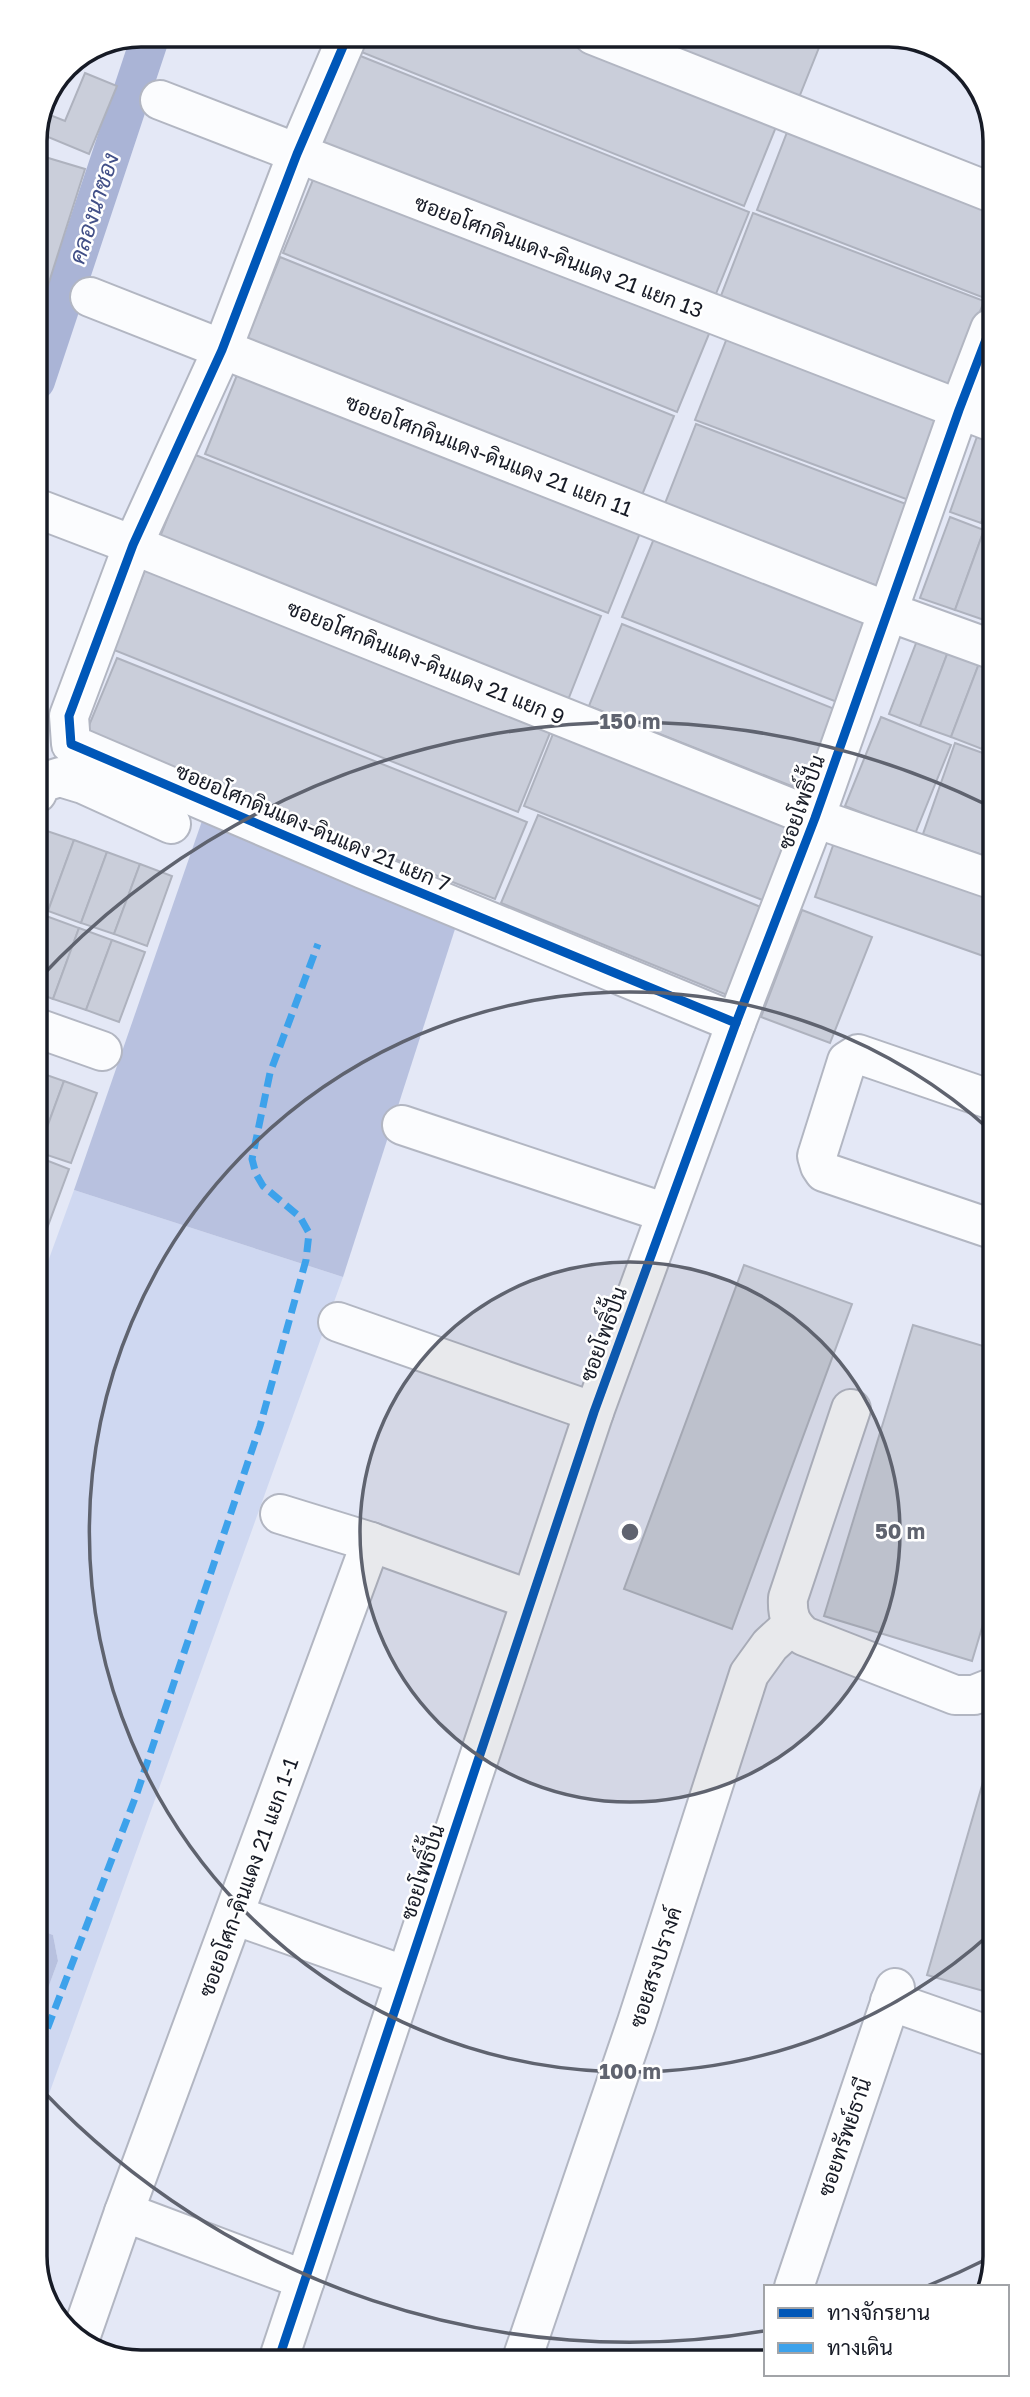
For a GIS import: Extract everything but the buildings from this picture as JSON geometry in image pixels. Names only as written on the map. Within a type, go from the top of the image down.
[{"type":"street","points":[[133,545],[222,350],[297,154],[343,47]]},
{"type":"street","points":[[623,47],[983,189]]},
{"type":"street","name":"ซอยอโศกดินแดง-ดินแดง 21 แยก 13","points":[[160,100],[975,416]]},
{"type":"street","name":"ซอยอโศกดินแดง-ดินแดง 21 แยก 11","points":[[90,297],[889,612],[983,646]]},
{"type":"street","name":"ซอยโพธิ์ปั้น","points":[[282,2350],[594,1412],[889,612],[975,416],[983,370]]},
{"type":"street","name":"ซอยอโศกดินแดง-ดินแดง 21 แยก 9","points":[[47,512],[815,818],[983,876]]},
{"type":"street","name":"ซอยอโศกดินแดง-ดินแดง 21 แยก 7","points":[[133,545],[69,716],[71,744],[363,869],[736,1023]]},
{"type":"street","points":[[47,781],[60,777],[83,784],[171,824]]},
{"type":"street","points":[[47,1032],[102,1051]]},
{"type":"street","points":[[983,1097],[858,1054],[847,1061],[817,1156],[824,1172],[983,1226]]},
{"type":"street","points":[[402,1125],[666,1213]]},
{"type":"street","points":[[338,1322],[594,1412]]},
{"type":"street","points":[[851,1409],[788,1598],[787,1611],[792,1625],[804,1636],[955,1695],[974,1695],[983,1691]]},
{"type":"street","points":[[280,1514],[371,1542],[531,1600]]},
{"type":"street","name":"ซอยอโศก-ดินแดง 21 แยก 1-1","points":[[83,2329],[371,1542]]},
{"type":"street","name":"ซอยสรงปรางค์","points":[[525,2350],[637,2022],[749,1674],[770,1645],[792,1625]]},
{"type":"street","points":[[234,1915],[406,1976]]},
{"type":"street","name":"ซอยทรัพย์ธานี","points":[[795,2285],[893,1995],[983,2033]]},
{"type":"street","points":[[124,2212],[305,2280]]},
{"type":"shaded area","points":[[203,818],[455,929],[343,1277],[74,1190]]},
{"type":"shaded area","points":[[74,1190],[343,1277],[47,2100],[47,1991],[58,1961],[53,1935],[47,1933],[47,1264]]},
{"type":"shaded area","points":[[47,1933],[53,1935],[58,1961],[47,1991]]},
{"type":"waterway","name":"คลองนาซอง","points":[[47,348],[147,47]]},
{"type":"marked path","points":[[47,2030],[137,1793],[260,1426],[306,1260],[309,1233],[300,1217],[263,1186],[252,1159],[270,1073],[318,944]]},
{"type":"cycle path","points":[[343,47],[297,154],[222,350],[133,545],[69,716],[71,744],[363,869],[736,1023]]},
{"type":"cycle path","points":[[282,2350],[594,1412],[736,1023],[815,818],[983,347]]}]
